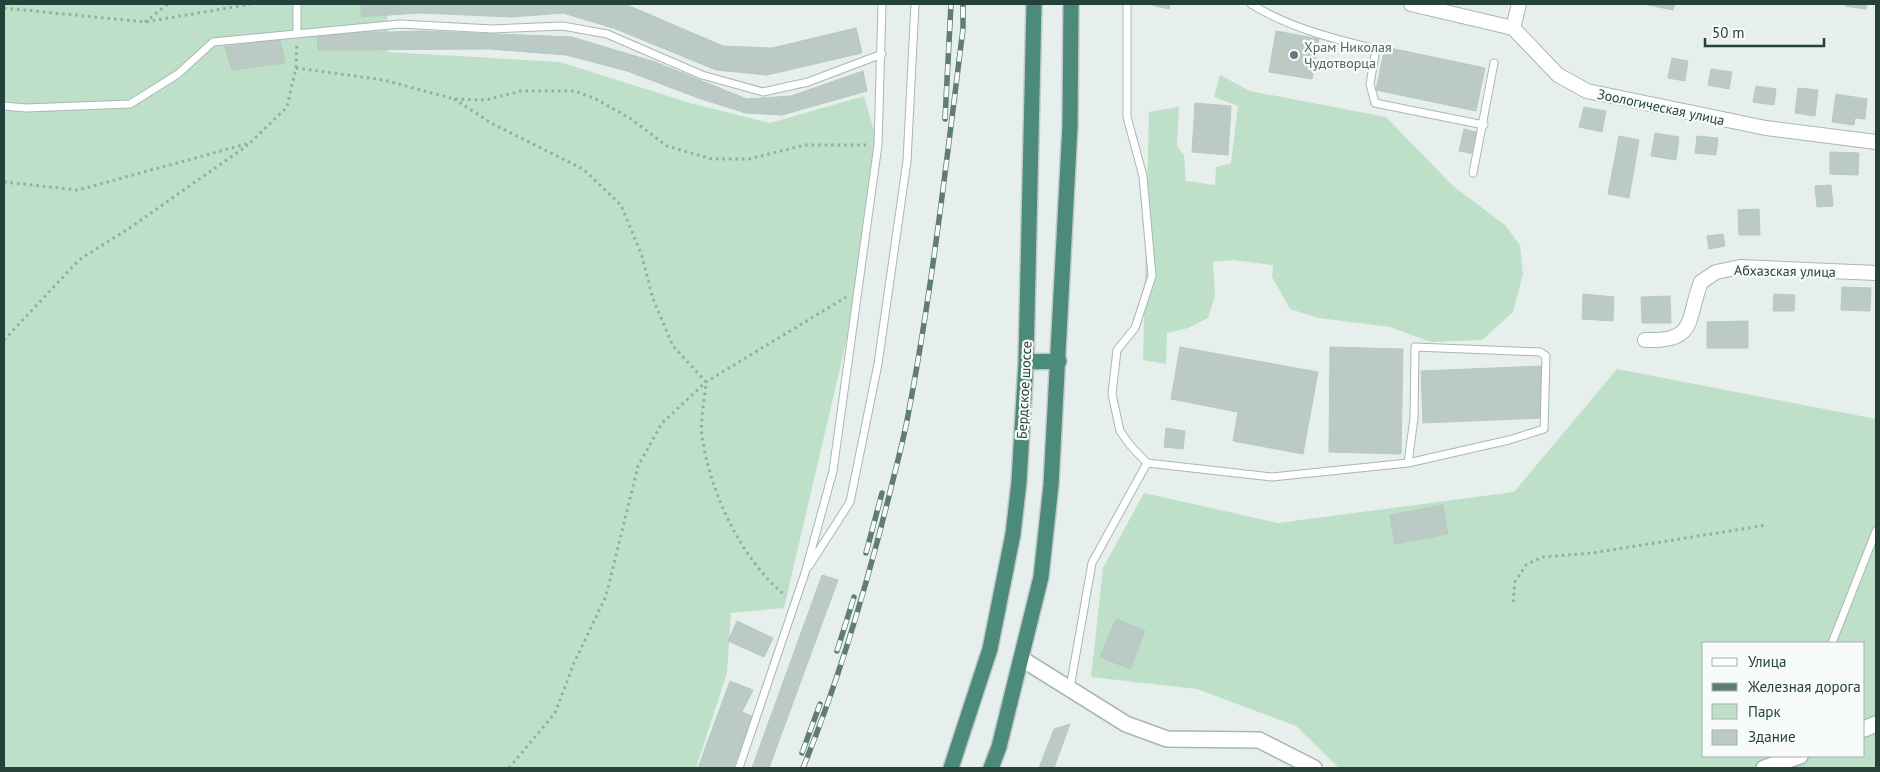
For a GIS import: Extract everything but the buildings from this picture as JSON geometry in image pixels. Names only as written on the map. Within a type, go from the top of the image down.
[{"type":"highway","name":"Бердское шоссе","points":[[951,768],[990,649],[1013,534],[1020,482],[1026,362],[1034,4]]},
{"type":"highway","points":[[991,768],[999,747],[1041,577],[1051,484],[1070,126],[1071,4]]},
{"type":"highway","points":[[1026,362],[1059,361]]},
{"type":"street","points":[[1411,4],[1513,28],[1519,4]]},
{"type":"street","name":"Зоологическая улица","points":[[1513,28],[1558,75],[1587,91],[1766,128],[1876,142]]},
{"type":"street","name":"Абхазская улица","points":[[1645,340],[1667,341],[1677,338],[1688,325],[1701,282],[1716,272],[1740,267],[1876,272]]},
{"type":"street","points":[[1022,659],[1126,724],[1167,739],[1259,740],[1314,768]]},
{"type":"street","points":[[1764,768],[1786,758]]},
{"type":"lane","points":[[297,4],[297,33]]},
{"type":"lane","points":[[739,768],[805,573],[833,471],[878,145],[882,4]]},
{"type":"lane","points":[[805,573],[850,502],[876,373],[907,161],[915,4]]},
{"type":"lane","points":[[1127,4],[1127,117],[1143,176],[1152,276],[1135,328],[1117,350],[1112,394],[1120,431],[1130,445],[1148,463],[1272,477],[1408,463],[1509,440],[1544,428],[1546,356],[1540,352],[1415,347],[1414,418],[1408,463]]},
{"type":"lane","points":[[1251,4],[1268,14],[1335,39],[1376,49],[1370,84],[1375,103],[1484,125]]},
{"type":"lane","points":[[4,106],[26,108],[130,104],[178,74],[213,42],[400,24],[492,29],[563,26],[608,34],[702,75],[762,92],[808,82],[882,54]]},
{"type":"lane","points":[[1473,173],[1484,125],[1494,64]]},
{"type":"lane","points":[[1070,688],[1092,563],[1148,463]]},
{"type":"lane","points":[[1832,642],[1876,532]]},
{"type":"path","points":[[145,22],[168,4]]},
{"type":"path","points":[[4,8],[145,22],[251,4]]},
{"type":"path","points":[[4,340],[79,260],[131,227],[250,143],[287,107],[296,68],[297,33]]},
{"type":"path","points":[[296,68],[384,80],[454,99],[486,100],[521,91],[575,91],[598,100],[631,119],[667,146],[712,159],[749,159],[805,145],[878,145]]},
{"type":"path","points":[[454,99],[493,124],[583,169],[621,205],[642,256],[653,299],[673,346],[706,382],[702,434],[711,479],[737,534],[760,573],[795,603]]},
{"type":"path","points":[[4,182],[78,190],[250,143]]},
{"type":"path","points":[[509,768],[555,713],[574,663],[606,596],[638,466],[662,423],[706,382],[859,289]]},
{"type":"path","points":[[1513,602],[1515,582],[1526,565],[1542,557],[1592,553],[1767,524]]},
{"type":"green space","points":[[4,4],[387,4],[388,52],[560,62],[690,103],[770,123],[864,96],[878,145],[854,308],[784,608],[731,613],[727,673],[696,768],[4,768]]},
{"type":"green space","points":[[1220,75],[1250,91],[1386,117],[1452,185],[1505,225],[1520,245],[1523,274],[1513,312],[1482,340],[1431,342],[1390,327],[1318,318],[1290,309],[1272,277],[1273,265],[1233,260],[1213,262],[1215,296],[1208,318],[1188,328],[1167,333],[1166,364],[1143,360],[1149,112],[1179,107],[1177,146],[1184,155],[1186,181],[1215,185],[1216,167],[1231,163],[1238,106],[1214,97]]},
{"type":"green space","points":[[1617,369],[1876,419],[1876,768],[1339,768],[1296,726],[1197,689],[1091,677],[1103,568],[1144,493],[1278,523],[1514,492]]},
{"type":"railway","points":[[945,119],[951,4]]},
{"type":"railway","points":[[803,768],[851,634],[905,432],[918,363],[939,220],[963,29],[963,4]]},
{"type":"railway","points":[[866,553],[882,493]]},
{"type":"railway","points":[[837,651],[854,597]]},
{"type":"railway","points":[[802,753],[820,704]]},
{"type":"place","name":"Храм Николая Чудотворца","points":[[1294,55]]}]
